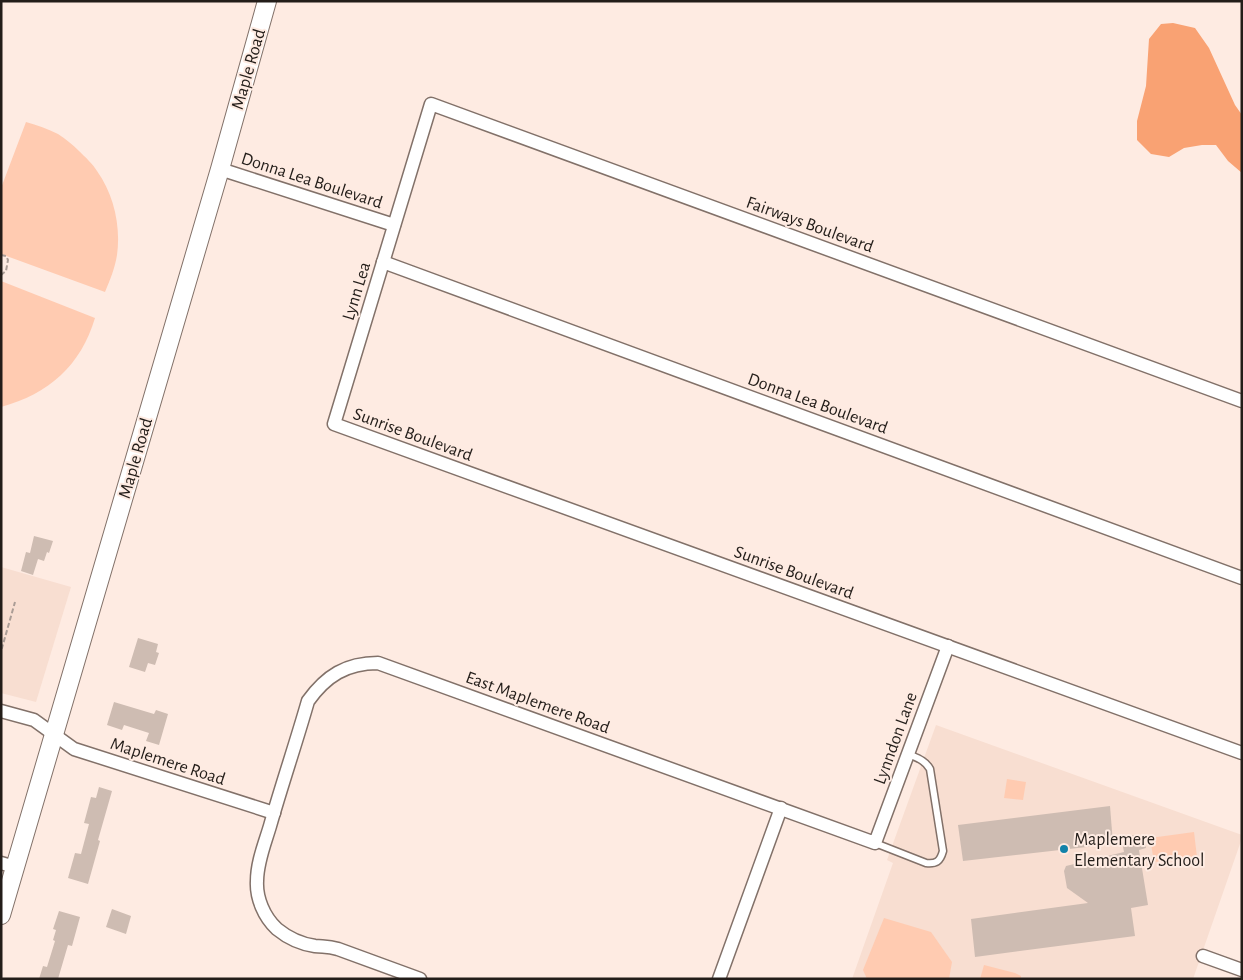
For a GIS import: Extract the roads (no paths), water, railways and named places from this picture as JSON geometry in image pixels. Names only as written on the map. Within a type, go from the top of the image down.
[{"type":"main road","name":"Maple Road","points":[[1,914],[8,865],[54,735],[220,169],[267,1]]},
{"type":"street","name":"Fairways Boulevard","points":[[411,169],[431,104],[1242,401]]},
{"type":"street","name":"Donna Lea Boulevard","points":[[220,169],[394,225]]},
{"type":"street","name":"Lynn Lea","points":[[334,424],[411,169]]},
{"type":"street","name":"Donna Lea Boulevard","points":[[383,262],[1242,578]]},
{"type":"street","name":"Sunrise Boulevard","points":[[334,424],[1242,753]]},
{"type":"street","name":"Lynndon Lane","points":[[875,843],[948,646]]},
{"type":"street","name":"East Maplemere Road","points":[[420,979],[338,949],[302,943],[290,938],[277,929],[268,918],[258,896],[258,870],[308,701],[325,681],[338,672],[352,666],[378,663],[875,843]]},
{"type":"street","name":"Maplemere Road","points":[[1,710],[34,720],[74,750],[274,813]]},
{"type":"street","points":[[720,979],[781,808]]},
{"type":"street","points":[[1203,956],[1242,970]]},
{"type":"lane","points":[[875,843],[933,864],[941,858],[943,851],[930,769],[924,760],[908,754]]},
{"type":"place","name":"Maplemere Elementary School","points":[[1064,849]]}]
